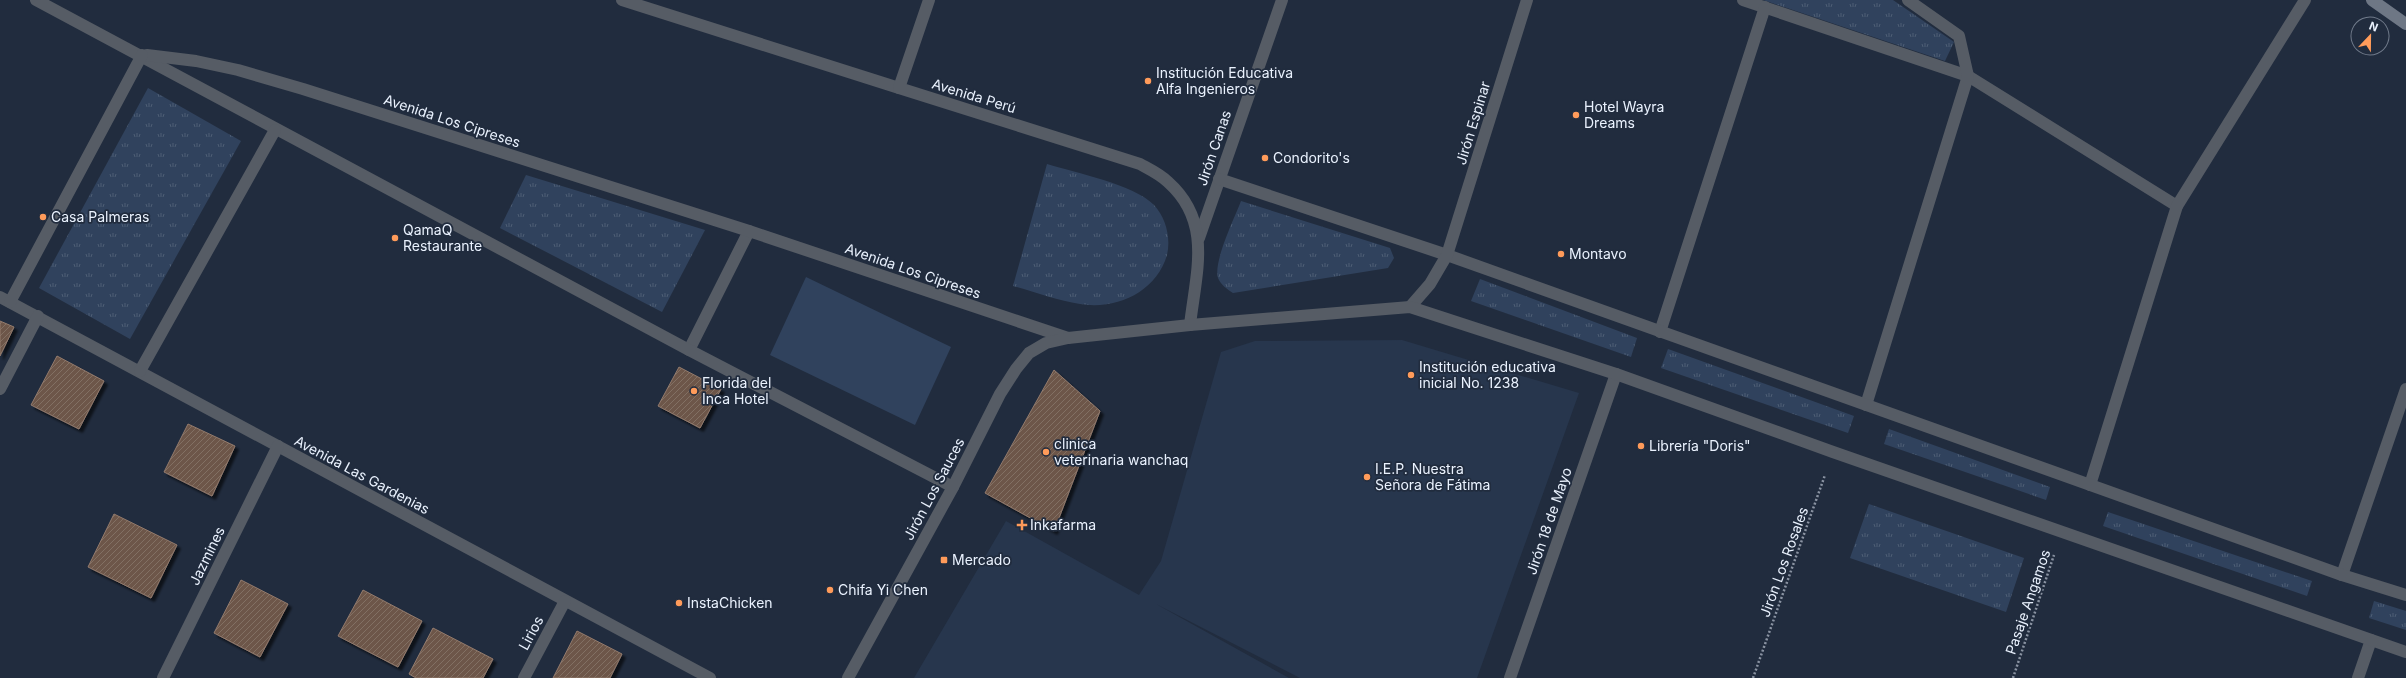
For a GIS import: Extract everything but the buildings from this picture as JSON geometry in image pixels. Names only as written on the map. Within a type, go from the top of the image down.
[{"type":"main road","points":[[2372,0],[2406,24]]},
{"type":"street","name":"Avenida Los Cipreses","points":[[36,0],[142,55],[275,130],[689,350],[953,487]]},
{"type":"street","name":"Avenida Perú","points":[[622,0],[1140,164],[1167,180],[1185,199],[1194,219],[1199,238],[1190,326]]},
{"type":"street","points":[[899,88],[929,0]]},
{"type":"street","name":"Jirón Canas","points":[[1199,238],[1282,0]]},
{"type":"street","name":"Jirón Espinar","points":[[1410,307],[1430,284],[1447,255],[1527,0]]},
{"type":"street","points":[[1743,0],[1968,76],[2177,206]]},
{"type":"street","points":[[1866,405],[1968,76],[1959,36],[1908,0]]},
{"type":"street","points":[[2090,485],[2177,206],[2306,0]]},
{"type":"street","points":[[1660,332],[1765,7]]},
{"type":"street","name":"Avenida Los Cipreses","points":[[142,55],[196,61],[238,70],[749,231],[1068,338]]},
{"type":"street","points":[[5,299],[142,55]]},
{"type":"street","points":[[140,371],[275,130]]},
{"type":"street","points":[[1219,179],[1447,255],[2342,576],[2406,595]]},
{"type":"street","points":[[689,350],[749,231]]},
{"type":"street","name":"Avenida Las Gardenias","points":[[5,299],[710,678]]},
{"type":"street","points":[[1410,307],[1616,374],[1833,452],[2406,652]]},
{"type":"street","name":"Jirón Los Sauces","points":[[848,678],[953,487],[1000,394],[1016,369],[1030,353],[1046,343],[1068,338],[1410,307]]},
{"type":"street","points":[[0,389],[38,316]]},
{"type":"street","name":"Jirón 18 de Mayo","points":[[1510,678],[1616,374]]},
{"type":"street","points":[[2342,576],[2406,389]]},
{"type":"street","name":"Jazmines","points":[[163,678],[278,446]]},
{"type":"street","name":"Lirios","points":[[524,678],[565,601]]},
{"type":"street","points":[[2358,678],[2371,640]]},
{"type":"path","name":"Jirón Los Rosales","points":[[1753,678],[1833,452]]},
{"type":"path","name":"Pasaje Angamos","points":[[2013,678],[2062,532]]},
{"type":"shaded area","name":"I.E.P. Nuestra Señora de Fátima","points":[[1402,340],[1579,393],[1477,678],[1300,678],[1156,604],[1289,678],[914,678],[1006,521],[1139,595],[1161,561],[1221,352],[1255,341]]},
{"type":"green space","points":[[1763,0],[1893,0],[1954,42],[1945,61]]},
{"type":"green space","points":[[148,88],[241,141],[130,339],[39,288]]},
{"type":"green space","points":[[1047,164],[1119,185],[1145,198],[1154,205],[1162,216],[1168,235],[1167,255],[1162,268],[1154,279],[1133,296],[1108,304],[1080,304],[1063,301],[1013,286]]},
{"type":"green space","points":[[526,175],[705,230],[662,312],[500,228]]},
{"type":"green space","points":[[1241,201],[1390,248],[1394,258],[1388,268],[1233,293],[1221,283],[1218,278],[1217,271],[1221,251]]},
{"type":"green space","points":[[806,277],[951,347],[915,425],[770,355]]},
{"type":"green space","points":[[1480,279],[1637,338],[1631,357],[1471,301]]},
{"type":"green space","points":[[1668,349],[1854,416],[1848,433],[1661,368]]},
{"type":"green space","points":[[1889,429],[2050,487],[2046,500],[1884,444]]},
{"type":"green space","points":[[1869,504],[2024,558],[2006,612],[1850,558]]},
{"type":"green space","points":[[2108,512],[2312,581],[2307,596],[2103,526]]},
{"type":"green space","points":[[2374,601],[2406,611],[2406,630],[2369,618]]},
{"type":"place","name":"Institución Educativa Alfa Ingenieros","points":[[1148,81]]},
{"type":"place","name":"Hotel Wayra Dreams","points":[[1576,115]]},
{"type":"place","name":"Condorito's","points":[[1265,158]]},
{"type":"place","name":"Casa Palmeras","points":[[43,217]]},
{"type":"place","name":"QamaQ Restaurante","points":[[395,238]]},
{"type":"place","name":"Montavo","points":[[1561,254]]},
{"type":"place","name":"Institución educativa inicial No. 1238","points":[[1411,375]]},
{"type":"place","name":"Florida del Inca Hotel","points":[[694,391]]},
{"type":"place","name":"Librería \"Doris\"","points":[[1641,446]]},
{"type":"place","name":"clinica veterinaria wanchaq","points":[[1046,452]]},
{"type":"place","name":"I.E.P. Nuestra Señora de Fátima","points":[[1367,477]]},
{"type":"place","name":"Inkafarma","points":[[1022,525]]},
{"type":"place","name":"Mercado","points":[[944,560]]},
{"type":"place","name":"Chifa Yi Chen","points":[[830,590]]},
{"type":"place","name":"InstaChicken","points":[[679,603]]}]
